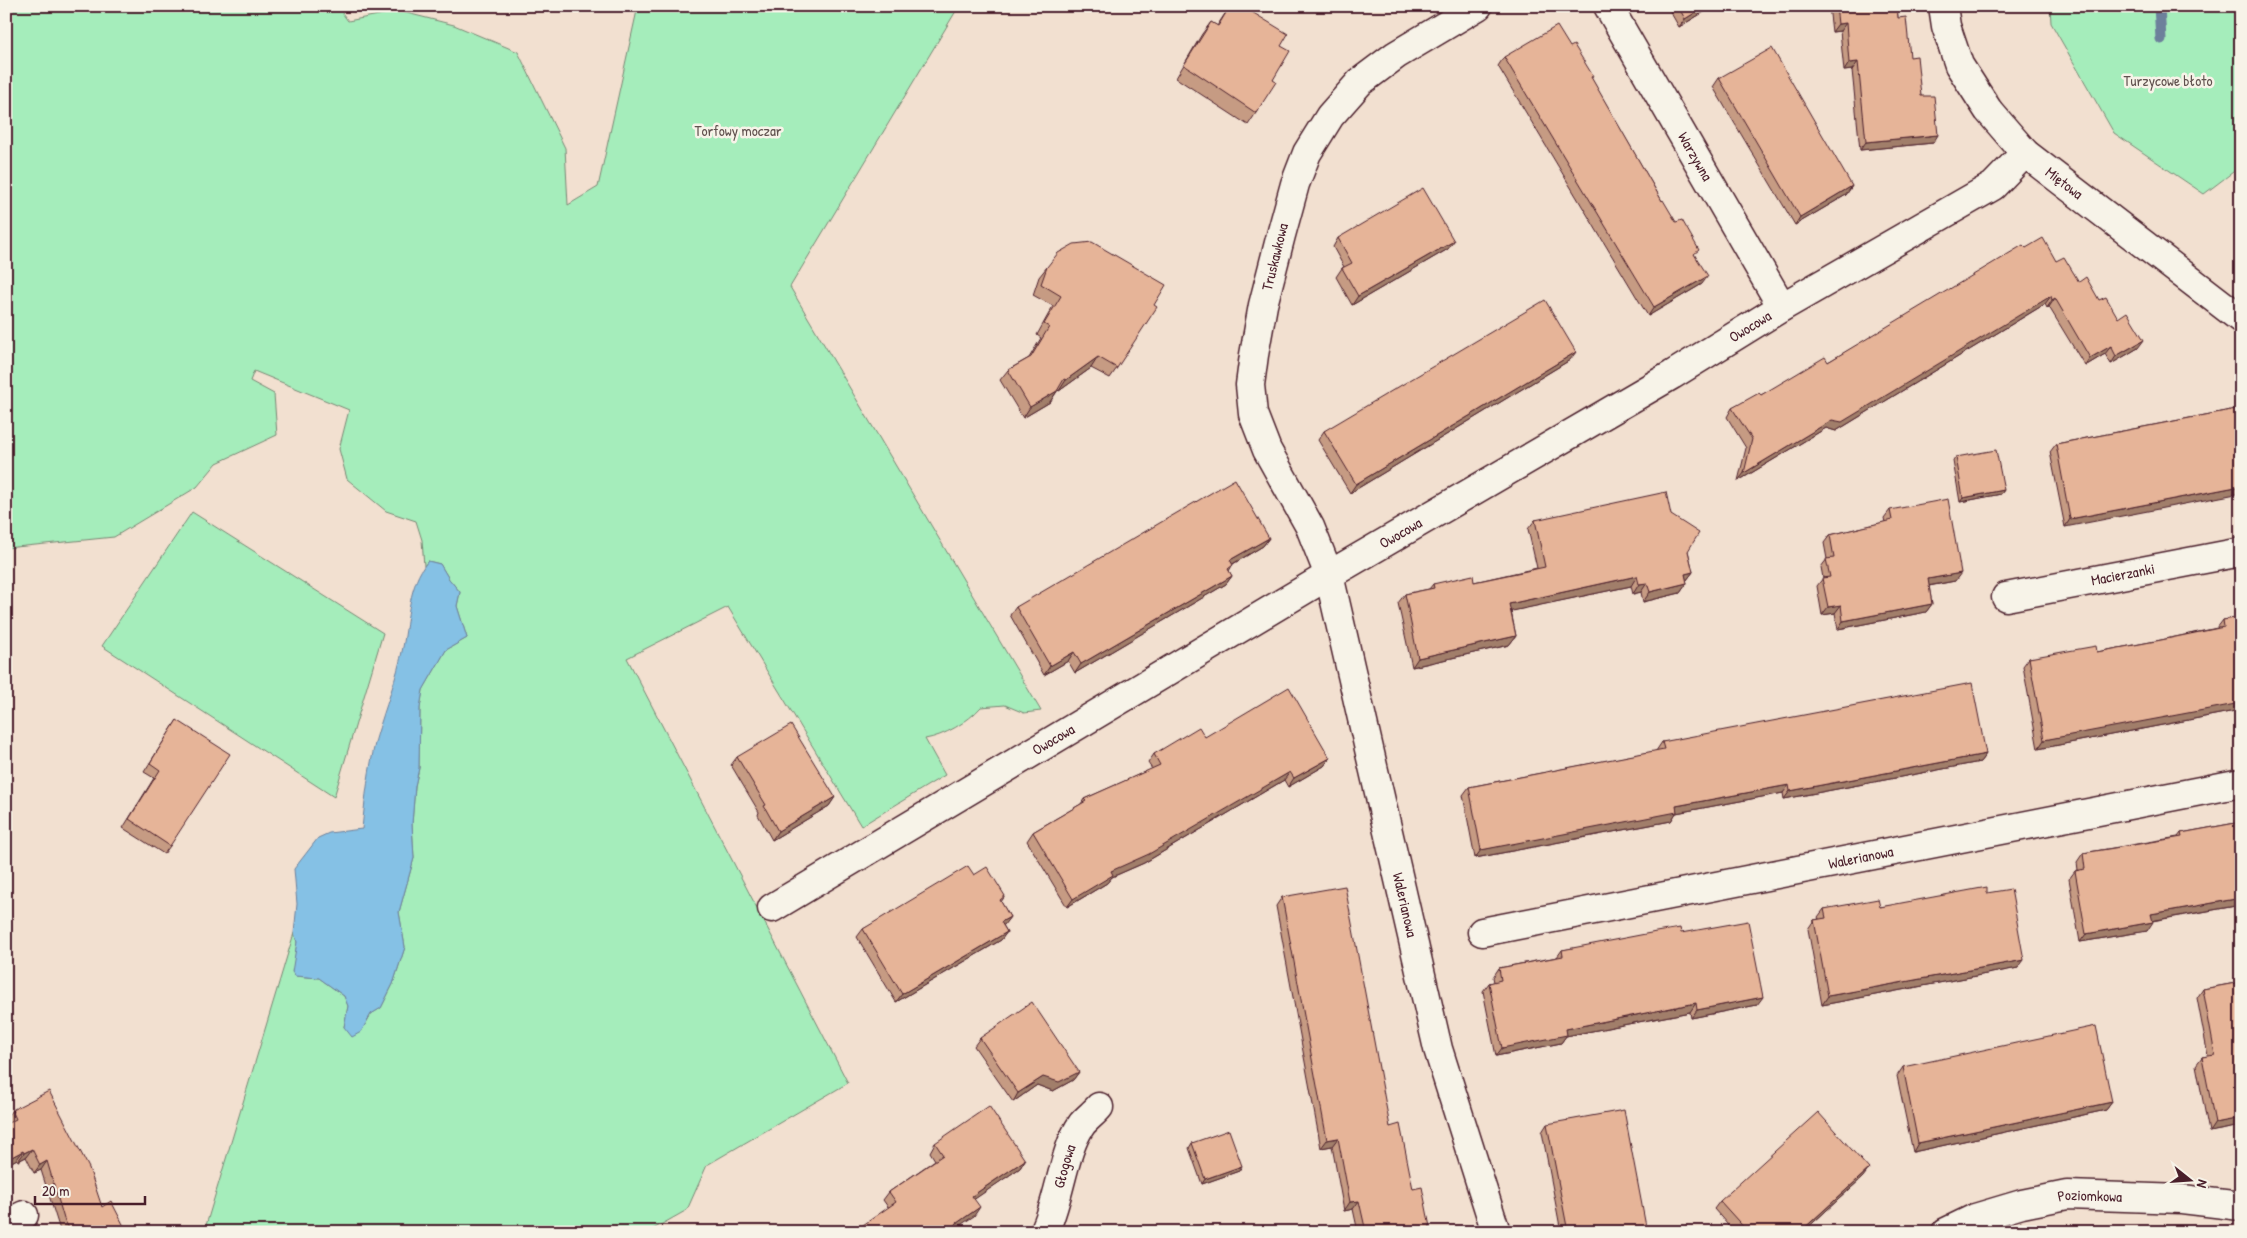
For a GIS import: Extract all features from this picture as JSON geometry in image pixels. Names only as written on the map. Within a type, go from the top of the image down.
[{"type":"street","name":"Truskawkowa","points":[[1329,575],[1310,527],[1266,450],[1253,414],[1250,385],[1254,355],[1263,305],[1281,235],[1295,184],[1307,153],[1330,116],[1360,82],[1396,55],[1478,6]]},
{"type":"street","name":"Warzywna","points":[[1608,6],[1782,307]]},
{"type":"street","name":"Miętowa","points":[[1943,6],[1946,26],[1959,66],[1988,110],[2024,153],[2241,318]]},
{"type":"street","name":"Owocowa","points":[[772,908],[1329,575],[1672,375],[1782,307],[1994,186],[2024,153]]},
{"type":"street","name":"Macierzanki","points":[[2006,597],[2241,552]]},
{"type":"street","name":"Walerianowa","points":[[1329,575],[1438,1049],[1496,1232]]},
{"type":"street","name":"Walerianowa","points":[[1482,932],[2241,784]]},
{"type":"street","name":"Głogowa","points":[[1044,1232],[1051,1219],[1078,1133],[1082,1124],[1099,1107]]},
{"type":"street","name":"Poziomkowa","points":[[1946,1232],[1975,1218],[2022,1204],[2067,1194],[2182,1199],[2241,1206]]},
{"type":"green space","name":"Torfowy moczar","points":[[6,6],[337,6],[348,21],[399,11],[454,25],[518,52],[565,148],[568,205],[598,187],[638,6],[959,6],[790,287],[1041,711],[1024,713],[1005,705],[981,707],[955,728],[925,739],[945,775],[861,826],[728,607],[627,658],[848,1083],[707,1165],[687,1210],[648,1232],[204,1232],[294,933],[297,942],[293,972],[295,976],[319,978],[344,996],[348,1006],[344,1027],[361,1032],[371,1014],[381,1008],[393,984],[405,947],[399,912],[414,858],[412,824],[415,786],[419,768],[420,708],[423,690],[446,650],[467,638],[457,606],[460,592],[440,564],[428,561],[424,566],[422,540],[416,521],[386,511],[347,479],[339,449],[349,410],[254,371],[250,381],[274,394],[277,435],[217,463],[197,487],[114,537],[6,548]]},
{"type":"green space","name":"Turzycowe błoto","points":[[2050,6],[2241,6],[2241,166],[2204,194],[2114,133],[2051,23]]},
{"type":"green space","points":[[192,512],[383,633],[334,797],[102,646]]},
{"type":"water","points":[[428,561],[440,564],[460,592],[457,606],[467,638],[446,650],[423,690],[420,708],[419,768],[415,786],[412,824],[414,858],[399,912],[405,947],[393,984],[381,1008],[371,1014],[361,1032],[352,1037],[344,1027],[348,1006],[344,996],[319,978],[295,976],[292,972],[297,942],[294,933],[297,904],[294,869],[318,838],[329,833],[362,829],[371,761],[376,739],[400,659],[410,602],[416,580]]},
{"type":"building","points":[[1230,6],[1242,6],[1288,34],[1281,46],[1290,51],[1273,80],[1276,82],[1256,113],[1184,65],[1211,22],[1218,26]]},
{"type":"building","points":[[1678,6],[1706,6],[1685,19]]},
{"type":"building","points":[[1836,6],[1897,6],[1898,18],[1906,17],[1910,57],[1917,56],[1921,96],[1934,96],[1938,135],[1866,142],[1858,62],[1849,63],[1846,23],[1838,24]]},
{"type":"building","points":[[1557,26],[1570,47],[1574,45],[1593,76],[1591,77],[1662,201],[1676,222],[1682,220],[1699,250],[1694,254],[1708,276],[1654,307],[1504,57]]},
{"type":"building","points":[[1772,48],[1852,186],[1800,217],[1719,78]]},
{"type":"building","points":[[1423,188],[1454,241],[1358,296],[1342,268],[1352,263],[1338,238]]},
{"type":"building","points":[[2043,238],[2056,261],[2064,257],[2079,282],[2086,277],[2099,300],[2106,297],[2118,318],[2127,312],[2144,340],[2116,356],[2111,346],[2090,358],[2055,298],[2052,300],[2051,296],[1842,422],[1832,420],[1744,473],[1752,439],[1732,408],[1759,393],[1761,395],[1825,357],[1828,362],[2023,245],[2026,248]]},
{"type":"building","points":[[1092,242],[1166,285],[1154,305],[1157,307],[1117,368],[1098,357],[1066,380],[1064,379],[1057,391],[1030,407],[1008,370],[1031,357],[1049,327],[1044,324],[1061,296],[1041,284],[1047,267],[1058,253],[1074,244]]},
{"type":"building","points":[[1545,300],[1576,352],[1356,484],[1324,431]]},
{"type":"building","points":[[2241,408],[2241,486],[2070,519],[2056,444]]},
{"type":"building","points":[[1996,450],[2004,490],[1963,498],[1956,457]]},
{"type":"building","points":[[1235,479],[1269,538],[1230,560],[1233,565],[1228,569],[1232,576],[1081,664],[1074,652],[1050,666],[1016,607]]},
{"type":"building","points":[[1666,492],[1671,515],[1699,533],[1688,551],[1693,572],[1685,574],[1687,583],[1650,592],[1647,583],[1639,584],[1637,576],[1509,604],[1516,636],[1418,658],[1405,594],[1434,588],[1433,584],[1473,575],[1474,582],[1545,567],[1535,520]]},
{"type":"building","points":[[1948,499],[1961,573],[1928,579],[1932,604],[1843,621],[1841,605],[1828,607],[1822,578],[1830,577],[1826,559],[1834,558],[1830,535],[1892,520],[1890,510]]},
{"type":"building","points":[[2241,617],[2241,703],[2044,740],[2029,658],[2096,646],[2097,652],[2161,640],[2224,627],[2223,620]]},
{"type":"building","points":[[1972,683],[1986,754],[1790,791],[1789,785],[1676,806],[1677,812],[1481,850],[1469,787],[1664,749],[1662,742]]},
{"type":"building","points":[[1289,687],[1330,758],[1294,778],[1290,772],[1149,854],[1111,871],[1113,875],[1073,899],[1033,832],[1086,801],[1084,799],[1160,765],[1154,754],[1199,727],[1205,737]]},
{"type":"building","points":[[177,720],[230,754],[170,846],[129,819],[160,770],[150,763]]},
{"type":"building","points":[[791,725],[835,797],[778,831],[764,806],[766,805],[737,757]]},
{"type":"building","points":[[2241,822],[2241,898],[2151,914],[2153,922],[2086,934],[2075,871],[2085,869],[2083,853],[2182,837],[2181,833]]},
{"type":"building","points":[[968,866],[974,875],[987,867],[1005,896],[1000,900],[1010,917],[1001,922],[1007,932],[902,994],[863,929]]},
{"type":"building","points":[[1345,886],[1390,1127],[1400,1124],[1413,1189],[1422,1187],[1431,1232],[1366,1232],[1359,1201],[1350,1202],[1338,1138],[1327,1140],[1282,897]]},
{"type":"building","points":[[1987,887],[1987,893],[2011,889],[2024,960],[1828,996],[1814,920],[1826,918],[1824,909],[1878,899],[1880,907]]},
{"type":"building","points":[[1748,921],[1763,997],[1697,1010],[1696,1003],[1566,1029],[1567,1035],[1502,1048],[1489,983],[1501,980],[1499,968],[1563,956],[1562,950],[1656,932],[1680,928],[1681,933]]},
{"type":"building","points":[[2241,982],[2241,1118],[2215,1123],[2202,1057],[2215,1055],[2203,989]]},
{"type":"building","points":[[1032,1002],[1079,1072],[1059,1082],[1043,1077],[1018,1093],[980,1038]]},
{"type":"building","points":[[2096,1026],[2112,1102],[1918,1143],[1903,1067]]},
{"type":"building","points":[[49,1091],[89,1168],[102,1207],[111,1201],[127,1232],[71,1232],[64,1219],[47,1161],[40,1165],[32,1149],[24,1153],[23,1151],[6,1160],[6,1124],[16,1119],[12,1110]]},
{"type":"building","points":[[989,1106],[1025,1160],[972,1196],[980,1207],[944,1232],[853,1232],[896,1202],[889,1192],[943,1155],[935,1143]]},
{"type":"building","points":[[1624,1110],[1647,1232],[1568,1232],[1547,1124]]},
{"type":"building","points":[[1818,1112],[1869,1169],[1800,1232],[1748,1232],[1720,1201]]},
{"type":"building","points":[[1229,1130],[1242,1166],[1205,1179],[1192,1143]]},
{"type":"waterway","points":[[2159,6],[2161,39]]}]
